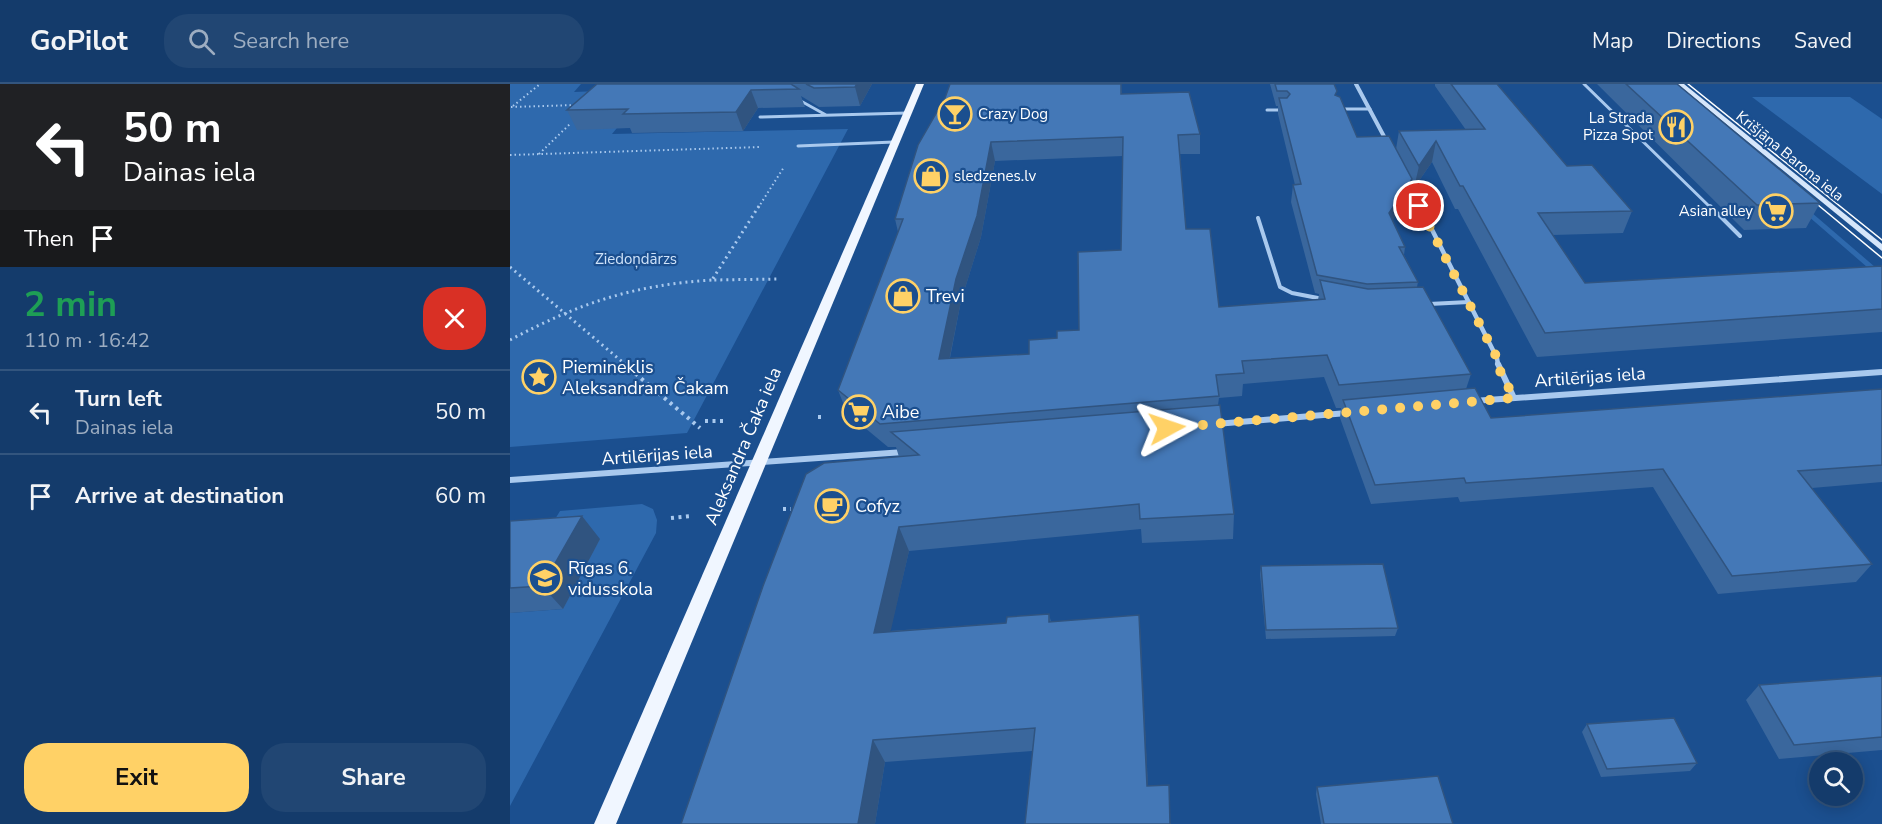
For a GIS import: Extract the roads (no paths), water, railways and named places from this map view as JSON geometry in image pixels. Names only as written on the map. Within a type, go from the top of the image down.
[{"type":"main road","name":"Aleksandra Čaka iela","points":[[604,824],[920,84]]},
{"type":"street","points":[[1356,84],[1391,150]]},
{"type":"street","name":"Krišjāņa Barona iela","points":[[1680,84],[1882,248]]},
{"type":"street","points":[[1406,180],[1469,302],[1514,398]]},
{"type":"street","name":"Artilērijas iela","points":[[1463,402],[1882,372]]},
{"type":"street","points":[[1210,425],[1360,411]]},
{"type":"street","name":"Artilērijas iela","points":[[510,480],[759,464],[911,451]]},
{"type":"lane","points":[[1584,84],[1740,236]]},
{"type":"lane","points":[[793,96],[828,116]]},
{"type":"lane","points":[[1337,109],[1370,109]]},
{"type":"lane","points":[[1267,110],[1285,110]]},
{"type":"lane","points":[[760,117],[907,113]]},
{"type":"lane","points":[[798,146],[894,142]]},
{"type":"lane","points":[[1258,218],[1280,287],[1292,293],[1330,300]]},
{"type":"lane","points":[[1428,304],[1469,302]]},
{"type":"tram line","points":[[1688,84],[1882,240]]},
{"type":"tram line","points":[[1806,195],[1882,258]]},
{"type":"place","name":"Crazy Dog","points":[[955,114]]},
{"type":"place","name":"La Strada Pizza Spot","points":[[1676,127]]},
{"type":"place","name":"sledzenes.lv","points":[[931,176]]},
{"type":"place","name":"Asian alley","points":[[1776,211]]},
{"type":"place","name":"Trevi","points":[[903,296]]},
{"type":"place","name":"Piemineklis Aleksandram Čakam","points":[[539,377]]},
{"type":"place","name":"Aibe","points":[[859,412]]},
{"type":"place","name":"Cofyz","points":[[832,506]]},
{"type":"place","name":"Rīgas 6. vidusskola","points":[[545,578]]},
{"type":"park label","name":"Ziedoņdārzs","points":[[636,259]]}]
